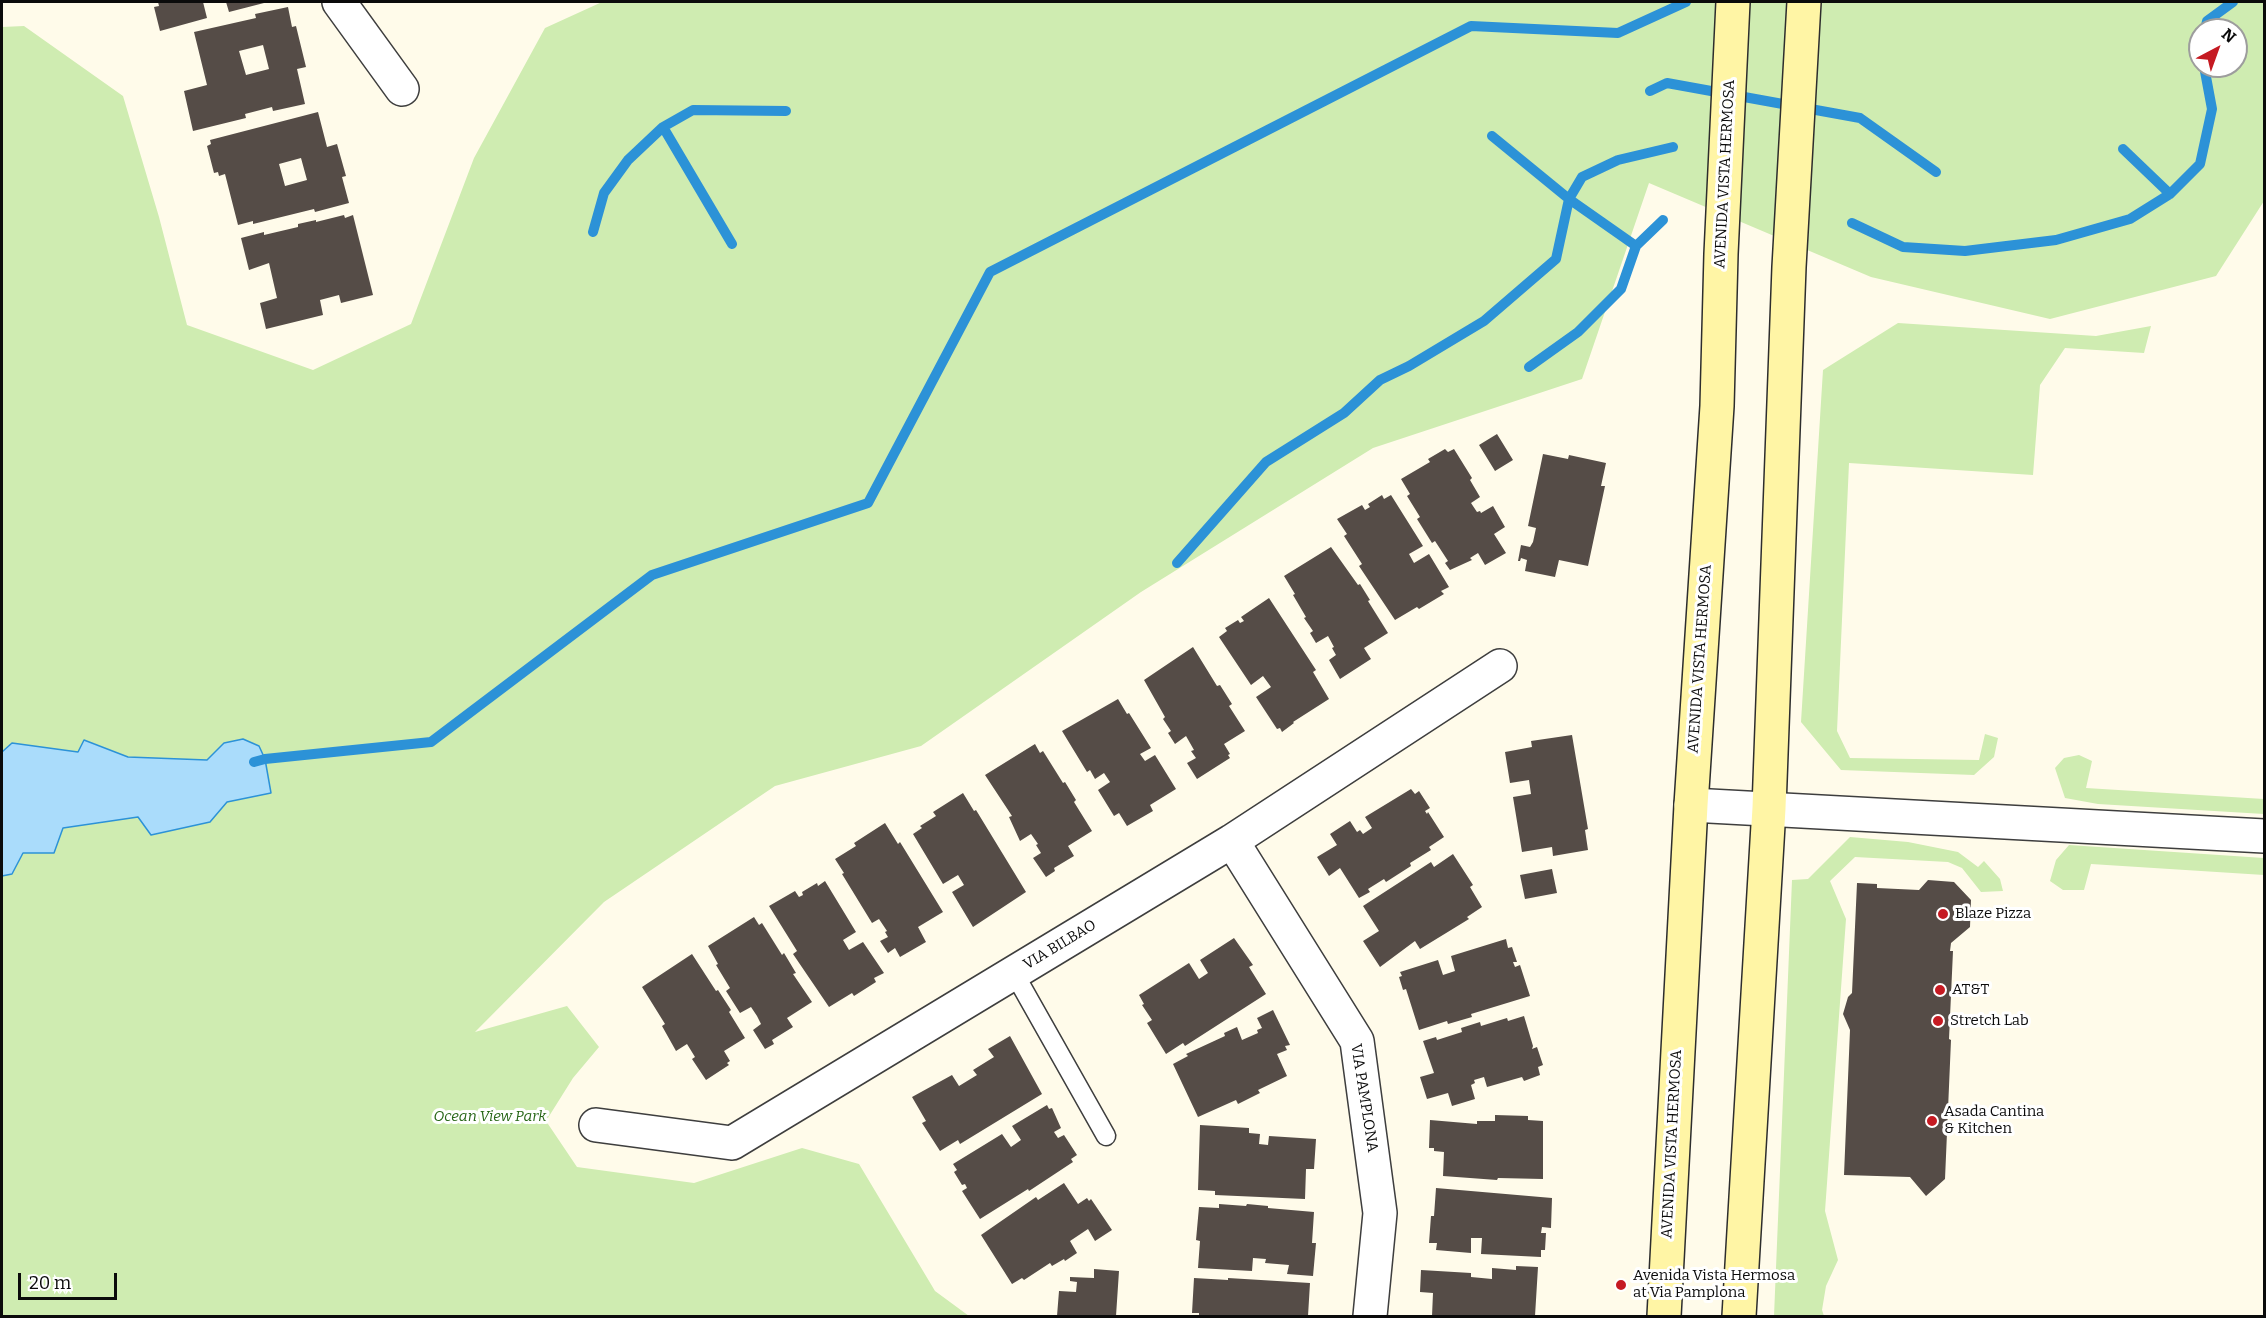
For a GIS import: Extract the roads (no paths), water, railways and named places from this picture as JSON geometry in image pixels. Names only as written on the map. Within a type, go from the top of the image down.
[{"type":"main road","name":"AVENIDA VISTA HERMOSA","points":[[1664,1317],[1691,804],[1717,406],[1721,254],[1733,2]]},
{"type":"main road","points":[[1738,1317],[1769,808],[1789,267],[1804,2]]},
{"type":"street","points":[[339,2],[402,89]]},
{"type":"street","name":"VIA BILBAO","points":[[596,1125],[732,1143],[1232,842],[1500,666]]},
{"type":"street","points":[[1691,804],[2265,836]]},
{"type":"street","name":"VIA PAMPLONA","points":[[1232,842],[1357,1041],[1380,1213],[1370,1317]]},
{"type":"lane","points":[[1014,973],[1106,1136]]},
{"type":"water","points":[[243,739],[259,746],[265,759],[271,793],[227,802],[210,822],[151,835],[138,817],[63,828],[54,853],[23,853],[12,874],[2,876],[2,752],[12,743],[78,752],[84,740],[128,757],[207,760],[224,743]]},
{"type":"waterway","points":[[254,762],[431,742],[652,575],[868,503],[990,272],[1471,26],[1618,33],[1686,2]]},
{"type":"waterway","points":[[2211,18],[2233,2]]},
{"type":"waterway","points":[[1852,223],[1903,247],[1965,251],[2056,240],[2130,219],[2170,194],[2200,164],[2212,109],[2206,78]]},
{"type":"waterway","points":[[1650,91],[1667,83],[1860,118],[1936,172]]},
{"type":"waterway","points":[[593,232],[604,193],[628,160],[663,127],[693,110],[786,111]]},
{"type":"waterway","points":[[663,127],[732,244]]},
{"type":"waterway","points":[[1492,136],[1569,199],[1636,246]]},
{"type":"waterway","points":[[1177,563],[1266,462],[1344,413],[1380,380],[1409,366],[1484,321],[1556,259],[1569,199],[1582,177],[1618,160],[1673,147]]},
{"type":"waterway","points":[[2123,149],[2170,194]]},
{"type":"waterway","points":[[1529,367],[1578,332],[1621,289],[1636,246],[1663,220]]},
{"type":"place","name":"Blaze Pizza","points":[[1943,914]]},
{"type":"place","name":"AT&T","points":[[1940,990]]},
{"type":"place","name":"Stretch Lab","points":[[1938,1021]]},
{"type":"place","name":"Asada Cantina & Kitchen","points":[[1932,1121]]},
{"type":"place","name":"Avenida Vista Hermosa at Via Pamplona","points":[[1621,1285]]},
{"type":"park label","name":"Ocean View Park","points":[[490,1117]]}]
